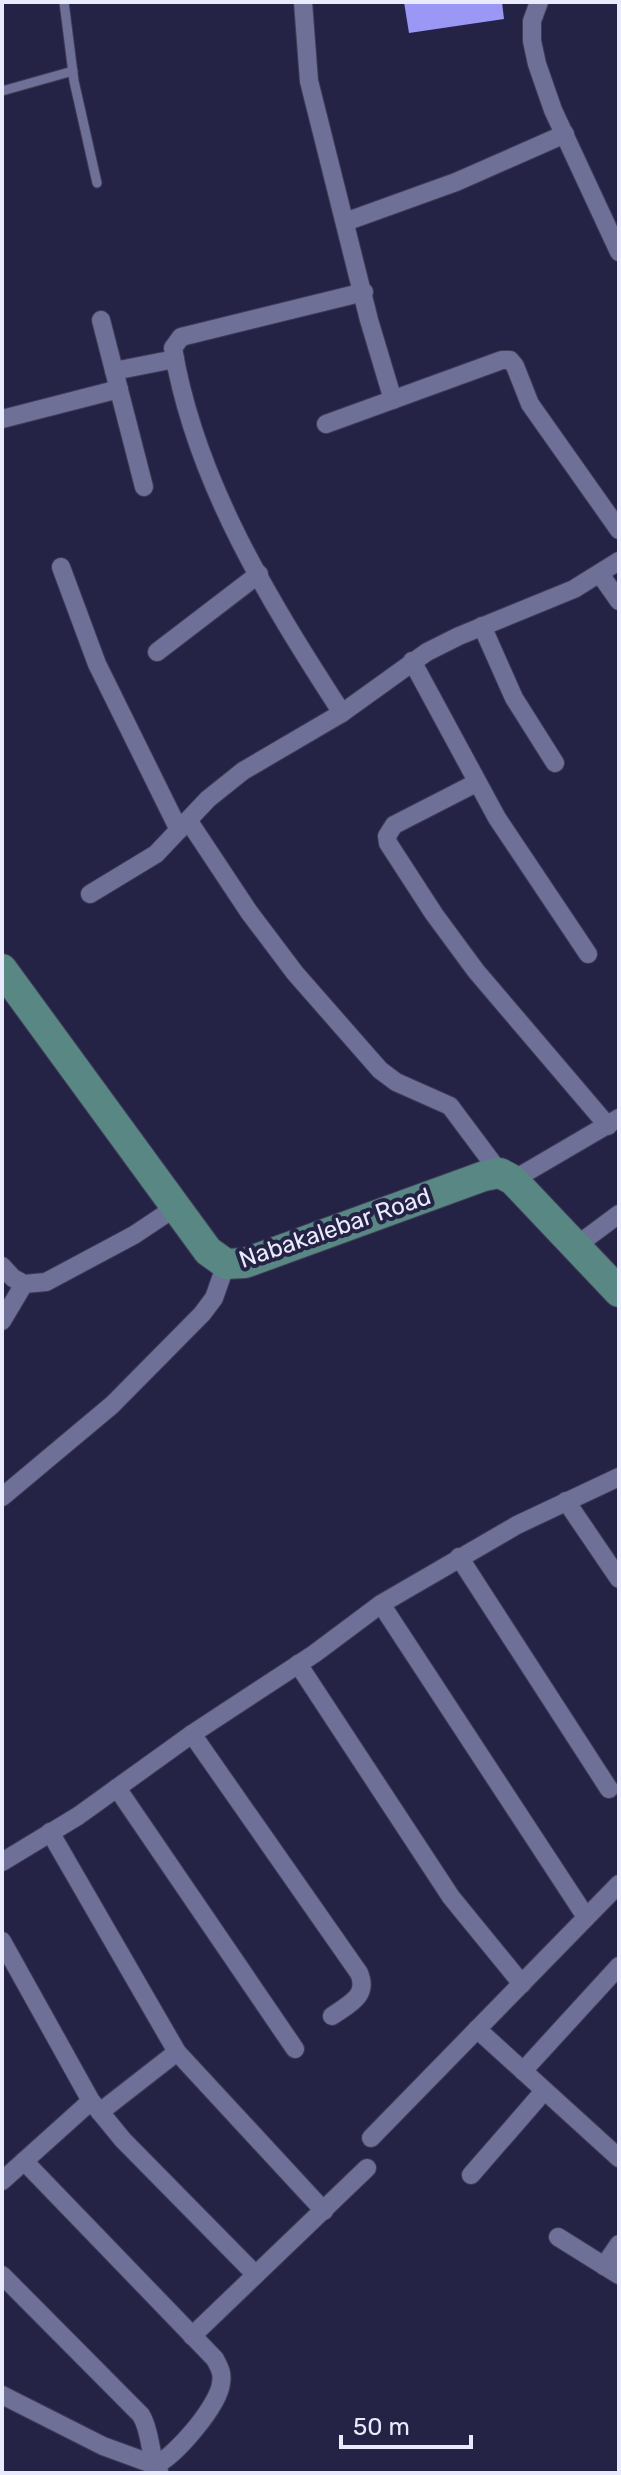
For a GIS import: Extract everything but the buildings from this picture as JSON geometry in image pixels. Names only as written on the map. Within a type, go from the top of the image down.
[{"type":"main road","name":"Nabakalebar Road","points":[[2,969],[208,1251],[226,1264],[245,1263],[484,1176],[506,1176]]},
{"type":"main road","points":[[506,1176],[619,1292]]},
{"type":"street","points":[[303,2],[309,81],[369,320],[393,400]]},
{"type":"street","points":[[539,2],[532,21],[532,41],[545,87],[619,252]]},
{"type":"street","points":[[345,222],[456,182],[565,134]]},
{"type":"street","points":[[342,713],[303,653],[232,527],[207,468],[173,348],[181,337],[364,292]]},
{"type":"street","points":[[101,320],[144,487]]},
{"type":"street","points":[[2,419],[175,359]]},
{"type":"street","points":[[326,424],[502,360],[510,360],[530,404],[619,530]]},
{"type":"street","points":[[90,894],[140,865],[208,799],[243,771],[342,713],[412,661],[482,626],[544,604],[619,561]]},
{"type":"street","points":[[61,567],[97,664],[183,825],[295,973],[380,1070],[396,1082],[450,1106],[506,1176],[614,1122],[476,971],[388,843],[387,836],[394,825],[476,783]]},
{"type":"street","points":[[157,652],[259,574]]},
{"type":"street","points":[[600,574],[619,601]]},
{"type":"street","points":[[482,626],[514,698],[555,763]]},
{"type":"street","points":[[412,661],[497,818],[588,954]]},
{"type":"street","points":[[2,1266],[24,1284],[46,1282],[134,1235],[176,1207]]},
{"type":"street","points":[[576,1246],[619,1214]]},
{"type":"street","points":[[2,1497],[112,1405],[202,1314],[214,1298],[226,1264]]},
{"type":"street","points":[[2,1321],[24,1284]]},
{"type":"street","points":[[2,1862],[117,1788],[381,1604],[459,1557],[619,1477]]},
{"type":"street","points":[[566,1501],[619,1579]]},
{"type":"street","points":[[459,1557],[609,1789]]},
{"type":"street","points":[[381,1604],[586,1917]]},
{"type":"street","points":[[298,1664],[451,1897],[522,1984]]},
{"type":"street","points":[[192,1734],[359,1973],[363,1991],[332,2016]]},
{"type":"street","points":[[117,1788],[295,2049]]},
{"type":"street","points":[[50,1832],[177,2052],[324,2211]]},
{"type":"street","points":[[371,2138],[618,1887]]},
{"type":"street","points":[[2,1941],[95,2106],[123,2140],[255,2274]]},
{"type":"street","points":[[523,2071],[619,1966]]},
{"type":"street","points":[[477,2029],[544,2091],[615,2146]]},
{"type":"street","points":[[2,2181],[95,2106],[177,2052]]},
{"type":"street","points":[[471,2175],[544,2091]]},
{"type":"street","points":[[24,2161],[215,2359],[222,2372],[216,2399],[158,2469]]},
{"type":"street","points":[[192,2336],[367,2168]]},
{"type":"street","points":[[558,2237],[611,2270],[619,2244]]},
{"type":"street","points":[[2,2275],[141,2415],[148,2427],[158,2469]]},
{"type":"street","points":[[2,2395],[103,2446],[158,2469]]},
{"type":"lane","points":[[64,2],[73,71],[97,183]]},
{"type":"lane","points":[[2,91],[73,71]]}]
